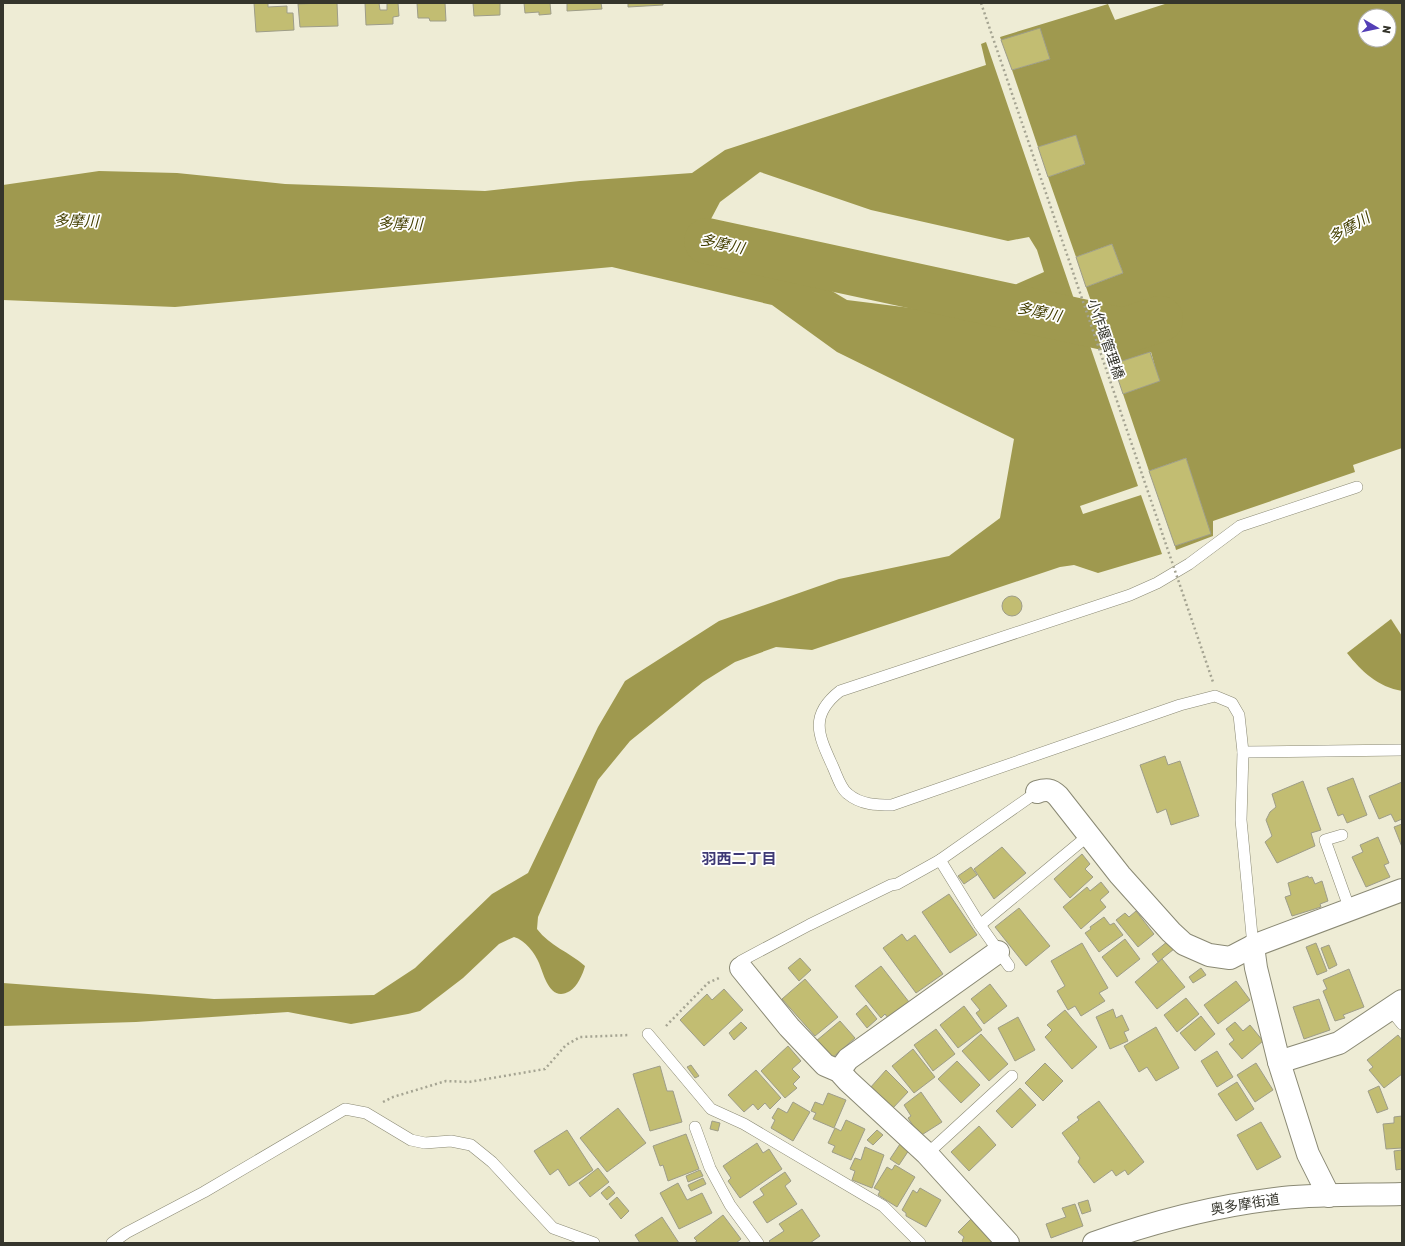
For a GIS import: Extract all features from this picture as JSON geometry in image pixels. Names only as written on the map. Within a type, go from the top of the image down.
[{"type":"street","points":[[1037,792],[1045,790],[1053,791],[1120,875],[1171,932],[1184,944],[1210,955],[1230,958],[1253,946],[1402,890]]},
{"type":"street","points":[[1253,946],[1256,968],[1279,1062],[1308,1154],[1328,1196]]},
{"type":"street","points":[[840,1071],[848,1059],[1004,959]]},
{"type":"street","points":[[741,968],[789,1027],[825,1064],[840,1071],[848,1081],[927,1154],[1008,1243]]},
{"type":"street","points":[[1279,1062],[1339,1044],[1398,1011]]},
{"type":"street","name":"奥多摩街道","points":[[1094,1243],[1157,1222],[1211,1209],[1278,1198],[1402,1194]]},
{"type":"lane","points":[[1253,946],[1241,820],[1243,752],[1239,715],[1232,703],[1215,696],[1180,705],[892,805],[875,805],[859,801],[847,794],[820,736],[819,726],[821,713],[829,700],[840,691],[1130,595],[1157,583],[1189,564],[1240,526],[1357,487]]},
{"type":"lane","points":[[1243,752],[1402,750]]},
{"type":"lane","points":[[741,968],[741,961],[816,922],[891,885],[897,884],[940,860],[1037,792]]},
{"type":"lane","points":[[1342,834],[1324,840],[1350,910]]},
{"type":"lane","points":[[980,925],[1089,836]]},
{"type":"lane","points":[[940,860],[980,925],[1004,959]]},
{"type":"lane","points":[[648,1034],[711,1109],[744,1124],[883,1206],[920,1243]]},
{"type":"lane","points":[[927,1154],[1012,1076]]},
{"type":"lane","points":[[112,1243],[126,1233],[204,1192],[345,1109],[366,1113],[411,1140],[425,1143],[451,1141],[471,1145],[492,1162],[553,1228],[594,1243]]},
{"type":"lane","points":[[694,1127],[710,1168],[730,1205],[758,1243]]},
{"type":"path","name":"小作堰管理橋","points":[[981,3],[1213,682]]},
{"type":"path","points":[[366,1113],[393,1097],[446,1081],[469,1082],[545,1069],[566,1045],[580,1037],[648,1034],[661,1029],[670,1024],[708,983],[741,968]]},
{"type":"water","points":[[1168,3],[1402,3],[1402,448],[1353,465],[1355,472],[1213,521],[1213,536],[1176,550],[1175,546],[1210,534],[1186,458],[1149,471],[1123,394],[1159,381],[1151,352],[1113,364],[1086,287],[1123,273],[1112,244],[1076,257],[1048,177],[1085,164],[1076,136],[1038,147],[1012,70],[1050,59],[1001,40],[1000,37],[1108,4],[1115,20]]},
{"type":"water","points":[[986,42],[1138,486],[1080,506],[1083,514],[1141,495],[1162,554],[1098,573],[1074,565],[1060,567],[812,650],[776,647],[735,662],[703,682],[630,741],[598,780],[538,917],[537,929],[542,935],[585,966],[583,973],[575,987],[563,994],[553,991],[549,986],[532,951],[526,944],[514,937],[499,944],[463,978],[420,1011],[351,1024],[288,1012],[136,1022],[3,1026],[3,983],[214,999],[374,995],[415,968],[492,894],[528,873],[598,727],[625,681],[719,621],[839,579],[949,556],[1000,518],[1014,439],[837,352],[772,305],[612,267],[175,307],[3,300],[3,185],[99,171],[177,173],[285,184],[485,191],[580,181],[692,173],[725,150],[986,65],[981,44]],"holes":[[[760,172],[871,210],[1008,241],[1029,237],[1037,250],[1044,272],[951,313],[847,300],[711,219],[720,202]]]},
{"type":"water","points":[[1391,619],[1402,636],[1402,691],[1385,686],[1378,682],[1364,672],[1347,653]]},
{"type":"building","points":[[254,3],[268,3],[268,7],[287,6],[287,13],[293,13],[294,30],[256,32]]},
{"type":"building","points":[[337,3],[338,26],[300,27],[298,4]]},
{"type":"building","points":[[365,3],[379,3],[380,10],[387,10],[387,3],[398,3],[399,16],[393,17],[393,24],[366,25]]},
{"type":"building","points":[[417,3],[445,3],[446,21],[430,21],[429,18],[418,18]]},
{"type":"building","points":[[473,3],[500,3],[500,15],[474,16]]},
{"type":"building","points":[[524,3],[550,3],[551,14],[539,15],[539,12],[525,13]]},
{"type":"building","points":[[567,3],[601,3],[602,9],[567,11]]},
{"type":"building","points":[[628,3],[663,3],[663,5],[628,7]]},
{"type":"building","points":[[1040,28],[1050,59],[1012,70],[1001,40]]},
{"type":"building","points":[[1076,135],[1085,164],[1048,177],[1038,147]]},
{"type":"building","points":[[1112,244],[1123,273],[1086,287],[1076,257]]},
{"type":"building","points":[[1150,352],[1160,381],[1123,394],[1113,364]]},
{"type":"building","points":[[1186,458],[1211,534],[1175,546],[1149,471]]},
{"type":"building","points":[[1012,596],[1019,599],[1022,606],[1019,613],[1012,616],[1005,613],[1002,606],[1005,599]]},
{"type":"building","points":[[1165,756],[1168,765],[1180,761],[1199,816],[1171,825],[1166,809],[1157,813],[1140,765]]},
{"type":"building","points":[[1353,778],[1367,815],[1347,823],[1343,814],[1338,816],[1327,788]]},
{"type":"building","points":[[1303,781],[1321,830],[1311,833],[1315,846],[1277,863],[1265,842],[1272,836],[1266,820],[1270,812],[1276,807],[1272,794]]},
{"type":"building","points":[[1402,782],[1402,819],[1395,822],[1391,814],[1379,819],[1369,796]]},
{"type":"building","points":[[1402,824],[1402,847],[1394,827]]},
{"type":"building","points":[[1378,837],[1389,863],[1384,865],[1390,877],[1366,887],[1352,857],[1363,852],[1360,845]]},
{"type":"building","points":[[1002,847],[1026,873],[994,899],[974,869]]},
{"type":"building","points":[[1082,854],[1090,864],[1085,869],[1093,877],[1070,898],[1054,879]]},
{"type":"building","points":[[971,867],[977,875],[964,884],[958,876]]},
{"type":"building","points":[[1308,876],[1309,878],[1312,877],[1315,884],[1322,881],[1328,901],[1320,904],[1321,907],[1292,916],[1285,897],[1291,895],[1288,883]]},
{"type":"building","points":[[1101,882],[1109,892],[1100,900],[1106,907],[1081,929],[1063,907],[1087,887],[1090,891]]},
{"type":"building","points":[[949,894],[977,935],[950,953],[922,912]]},
{"type":"building","points":[[1019,908],[1050,946],[1026,966],[995,927]]},
{"type":"building","points":[[1136,911],[1154,934],[1138,947],[1116,920],[1125,913],[1129,917]]},
{"type":"building","points":[[1104,917],[1110,925],[1114,923],[1123,935],[1099,952],[1085,933],[1091,929],[1090,927]]},
{"type":"building","points":[[902,934],[907,941],[915,935],[943,974],[916,993],[883,948]]},
{"type":"building","points":[[1125,939],[1140,959],[1117,977],[1102,957]]},
{"type":"building","points":[[1168,941],[1174,949],[1158,962],[1152,954]]},
{"type":"building","points":[[1082,943],[1108,988],[1099,993],[1105,1001],[1081,1016],[1075,1006],[1068,1010],[1057,991],[1065,986],[1051,961]]},
{"type":"building","points":[[1316,943],[1327,971],[1317,975],[1306,947]]},
{"type":"building","points":[[1329,945],[1337,965],[1329,969],[1321,948]]},
{"type":"building","points":[[800,958],[811,970],[799,981],[788,968]]},
{"type":"building","points":[[1162,959],[1185,987],[1157,1009],[1135,982]]},
{"type":"building","points":[[881,966],[909,1002],[888,1018],[885,1014],[881,1018],[855,986]]},
{"type":"building","points":[[1201,968],[1206,975],[1193,983],[1189,977]]},
{"type":"building","points":[[1349,969],[1364,1007],[1343,1015],[1345,1018],[1335,1021],[1323,991],[1327,989],[1323,980]]},
{"type":"building","points":[[805,979],[838,1017],[815,1036],[782,999]]},
{"type":"building","points":[[1236,981],[1250,1000],[1218,1024],[1204,1005]]},
{"type":"building","points":[[990,984],[1007,1006],[984,1024],[976,1013],[980,1010],[971,999]]},
{"type":"building","points":[[724,989],[743,1010],[704,1046],[680,1020],[707,994],[712,1000]]},
{"type":"building","points":[[1186,998],[1199,1014],[1177,1032],[1164,1015]]},
{"type":"building","points":[[1319,999],[1330,1030],[1304,1039],[1293,1007]]},
{"type":"building","points":[[866,1005],[877,1019],[867,1028],[856,1014]]},
{"type":"building","points":[[964,1006],[982,1030],[958,1048],[940,1025]]},
{"type":"building","points":[[1113,1009],[1116,1018],[1122,1015],[1129,1030],[1124,1032],[1128,1041],[1110,1049],[1096,1017]]},
{"type":"building","points":[[1065,1010],[1097,1047],[1072,1069],[1045,1037],[1052,1030],[1047,1025]]},
{"type":"building","points":[[1201,1016],[1215,1034],[1195,1051],[1180,1033]]},
{"type":"building","points":[[1018,1017],[1035,1050],[1015,1061],[998,1028]]},
{"type":"building","points":[[840,1021],[855,1038],[831,1059],[816,1041]]},
{"type":"building","points":[[741,1022],[747,1028],[734,1040],[729,1033]]},
{"type":"building","points":[[1235,1022],[1243,1031],[1250,1025],[1263,1041],[1242,1059],[1229,1044],[1234,1040],[1226,1029]]},
{"type":"building","points":[[1156,1027],[1179,1068],[1156,1081],[1147,1067],[1139,1072],[1124,1046]]},
{"type":"building","points":[[936,1029],[955,1054],[933,1071],[914,1045]]},
{"type":"building","points":[[981,1034],[1008,1064],[989,1081],[962,1051]]},
{"type":"building","points":[[1398,1035],[1402,1040],[1402,1074],[1384,1088],[1369,1070],[1373,1067],[1367,1060]]},
{"type":"building","points":[[788,1046],[801,1061],[792,1069],[800,1077],[793,1084],[797,1088],[785,1098],[761,1071]]},
{"type":"building","points":[[913,1049],[935,1077],[914,1093],[892,1066]]},
{"type":"building","points":[[1217,1051],[1233,1077],[1217,1087],[1201,1061]]},
{"type":"building","points":[[957,1061],[980,1085],[961,1103],[938,1079]]},
{"type":"building","points":[[1045,1063],[1063,1081],[1043,1101],[1025,1083]]},
{"type":"building","points":[[1256,1063],[1273,1090],[1255,1102],[1237,1075]]},
{"type":"building","points":[[691,1065],[699,1076],[695,1078],[687,1067]]},
{"type":"building","points":[[660,1066],[667,1091],[673,1091],[682,1122],[650,1131],[633,1074]]},
{"type":"building","points":[[756,1070],[781,1098],[770,1109],[765,1103],[758,1110],[753,1104],[744,1112],[728,1095]]},
{"type":"building","points":[[886,1070],[908,1092],[892,1109],[870,1088]]},
{"type":"building","points":[[1237,1082],[1254,1109],[1236,1121],[1218,1094]]},
{"type":"building","points":[[1379,1086],[1388,1109],[1377,1113],[1368,1091]]},
{"type":"building","points":[[1020,1088],[1036,1105],[1012,1128],[996,1111]]},
{"type":"building","points":[[921,1092],[942,1122],[920,1136],[908,1118],[911,1116],[904,1105]]},
{"type":"building","points":[[828,1093],[846,1100],[834,1128],[813,1119],[816,1113],[811,1111],[815,1102],[823,1105]]},
{"type":"building","points":[[1099,1101],[1144,1162],[1128,1175],[1125,1170],[1116,1176],[1112,1170],[1094,1183],[1078,1162],[1080,1158],[1062,1133],[1079,1120],[1077,1117]]},
{"type":"building","points":[[793,1102],[810,1112],[793,1141],[771,1128],[775,1120],[772,1118],[778,1108],[787,1113]]},
{"type":"building","points":[[618,1108],[646,1143],[607,1172],[580,1138]]},
{"type":"building","points":[[1402,1116],[1402,1148],[1386,1149],[1383,1124],[1394,1123],[1394,1117]]},
{"type":"building","points":[[846,1120],[865,1129],[851,1160],[832,1152],[835,1146],[828,1143],[835,1128],[841,1131]]},
{"type":"building","points":[[712,1121],[720,1123],[718,1131],[710,1129]]},
{"type":"building","points":[[1261,1122],[1281,1157],[1257,1170],[1237,1135]]},
{"type":"building","points":[[979,1126],[996,1145],[969,1171],[951,1152]]},
{"type":"building","points":[[567,1130],[593,1170],[569,1186],[558,1169],[550,1175],[534,1151]]},
{"type":"building","points":[[877,1130],[883,1135],[873,1145],[867,1140]]},
{"type":"building","points":[[686,1134],[699,1169],[668,1181],[663,1165],[660,1166],[653,1146]]},
{"type":"building","points":[[757,1143],[763,1153],[769,1149],[782,1169],[740,1198],[728,1181],[731,1178],[723,1166]]},
{"type":"building","points":[[900,1144],[909,1150],[899,1165],[890,1159]]},
{"type":"building","points":[[865,1147],[884,1155],[872,1188],[852,1180],[855,1171],[850,1169],[855,1158],[861,1160]]},
{"type":"building","points":[[1402,1150],[1402,1169],[1396,1170],[1394,1151]]},
{"type":"building","points":[[895,1165],[915,1177],[897,1207],[878,1195],[880,1191],[874,1188],[887,1167],[892,1170]]},
{"type":"building","points":[[598,1168],[609,1182],[590,1197],[579,1183]]},
{"type":"building","points":[[700,1170],[703,1176],[688,1182],[686,1176]]},
{"type":"building","points":[[785,1172],[791,1181],[785,1186],[797,1204],[767,1223],[753,1202],[764,1195],[760,1189]]},
{"type":"building","points":[[703,1178],[706,1184],[691,1191],[688,1185]]},
{"type":"building","points":[[678,1183],[687,1200],[702,1193],[712,1213],[679,1229],[660,1193]]},
{"type":"building","points":[[609,1186],[615,1193],[607,1200],[601,1193]]},
{"type":"building","points":[[920,1188],[941,1200],[926,1227],[906,1216],[906,1213],[902,1210],[913,1190],[917,1193]]},
{"type":"building","points":[[617,1197],[629,1211],[621,1219],[609,1204]]},
{"type":"building","points":[[1088,1200],[1091,1211],[1082,1214],[1078,1203]]},
{"type":"building","points":[[1075,1204],[1083,1226],[1051,1238],[1046,1224],[1066,1217],[1062,1208]]},
{"type":"building","points":[[802,1209],[820,1236],[810,1243],[771,1243],[769,1241],[784,1231],[779,1224]]},
{"type":"building","points":[[723,1215],[741,1239],[736,1243],[694,1243],[697,1241],[694,1238]]},
{"type":"building","points":[[974,1216],[997,1243],[964,1243],[962,1241],[964,1237],[958,1232]]},
{"type":"building","points":[[662,1217],[679,1243],[640,1243],[635,1235]]},
{"type":"waterway","name":"多摩川","points":[[707,241],[1123,331],[1160,319]]},
{"type":"district","name":"羽西二丁目","points":[[739,859]]}]
